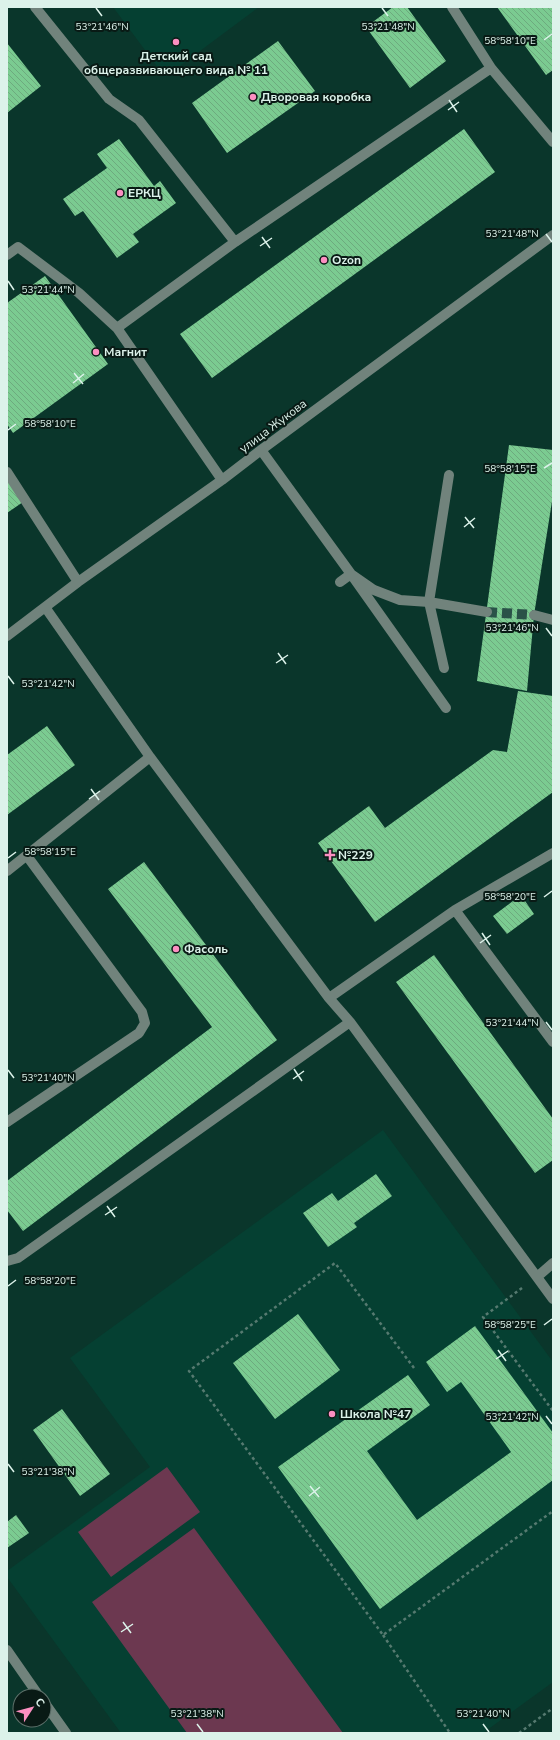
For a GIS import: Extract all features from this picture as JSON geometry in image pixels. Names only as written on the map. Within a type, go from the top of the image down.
[{"type":"street","points":[[34,7],[109,99],[139,120],[235,242]]},
{"type":"street","points":[[452,7],[491,68],[553,142]]},
{"type":"street","points":[[117,328],[235,242],[491,68]]},
{"type":"street","name":"улица Жукова","points":[[7,636],[78,582],[222,480],[553,235]]},
{"type":"street","points":[[7,255],[18,247],[78,293],[117,328],[222,480]]},
{"type":"street","points":[[261,450],[446,708]]},
{"type":"street","points":[[7,472],[78,582]]},
{"type":"street","points":[[444,668],[429,602],[449,475]]},
{"type":"street","points":[[340,582],[351,574]]},
{"type":"street","points":[[351,574],[374,590],[400,600],[429,602],[487,612]]},
{"type":"street","points":[[46,607],[150,757],[329,998],[350,1022],[553,1299]]},
{"type":"street","points":[[534,615],[553,620]]},
{"type":"street","points":[[7,871],[150,757]]},
{"type":"street","points":[[329,998],[455,910],[553,853]]},
{"type":"street","points":[[7,1122],[139,1033],[145,1023],[142,1012],[27,856]]},
{"type":"street","points":[[455,910],[553,1042]]},
{"type":"street","points":[[7,1261],[18,1258],[350,1022]]},
{"type":"street","points":[[537,1277],[553,1263]]},
{"type":"street","points":[[7,1650],[33,1688]]},
{"type":"street","points":[[52,1713],[66,1733]]},
{"type":"path","points":[[414,1368],[335,1262],[189,1371],[384,1635],[450,1733]]},
{"type":"path","points":[[537,1277],[483,1316],[553,1411]]},
{"type":"path","points":[[384,1635],[553,1511]]},
{"type":"path","points":[[519,1733],[553,1708]]},
{"type":"shaded area","name":"Детский сад общеразвивающего вида № 11","points":[[113,7],[259,7],[165,77]]},
{"type":"shaded area","name":"Школа №47","points":[[383,1130],[553,1362],[553,1682],[483,1733],[121,1733],[7,1577],[7,1571],[150,1467],[70,1358]]},
{"type":"shaded area","points":[[167,1467],[200,1512],[111,1577],[78,1532]]},
{"type":"shaded area","points":[[194,1528],[343,1733],[187,1733],[92,1602]]},
{"type":"building","points":[[393,7],[407,7],[446,61],[410,88],[366,27]]},
{"type":"building","points":[[497,7],[553,7],[553,70],[546,75]]},
{"type":"building","name":"Дворовая коробка","points":[[278,41],[315,91],[227,153],[192,103]]},
{"type":"building","points":[[7,43],[41,86],[7,113]]},
{"type":"building","points":[[464,129],[495,172],[212,378],[180,334]]},
{"type":"building","name":"ЕРКЦ","points":[[119,139],[154,186],[160,181],[176,203],[133,234],[139,242],[117,258],[83,211],[75,216],[63,199],[107,168],[97,154]]},
{"type":"building","points":[[45,276],[108,364],[13,433],[7,424],[7,303]]},
{"type":"building","points":[[509,445],[553,450],[553,495],[534,615],[527,691],[477,681]]},
{"type":"building","points":[[7,480],[23,502],[7,513]]},
{"type":"building","points":[[518,691],[553,696],[553,792],[375,922],[318,843],[369,806],[385,828],[493,750],[507,752]]},
{"type":"building","points":[[47,726],[75,765],[7,815],[7,755]]},
{"type":"building","points":[[144,862],[277,1040],[23,1231],[7,1210],[7,1181],[212,1027],[108,889]]},
{"type":"building","points":[[521,895],[534,914],[507,934],[493,916]]},
{"type":"building","points":[[434,955],[553,1119],[553,1160],[535,1173],[396,982]]},
{"type":"building","points":[[376,1174],[392,1196],[354,1223],[357,1227],[328,1247],[303,1213],[332,1193],[338,1201]]},
{"type":"building","points":[[298,1314],[340,1370],[275,1419],[233,1363]]},
{"type":"building","points":[[475,1326],[553,1433],[553,1480],[380,1609],[278,1467],[408,1375],[430,1405],[367,1451],[417,1520],[511,1452],[461,1382],[447,1392],[426,1362]]},
{"type":"building","points":[[62,1409],[110,1474],[80,1496],[33,1430]]},
{"type":"building","points":[[16,1515],[29,1533],[7,1548],[7,1522]]},
{"type":"tunnel","points":[[487,612],[534,615]]},
{"type":"place","name":"Детский сад общеразвивающего вида № 11","points":[[176,42]]},
{"type":"place","name":"Дворовая коробка","points":[[253,97]]},
{"type":"place","name":"ЕРКЦ","points":[[120,193]]},
{"type":"place","name":"Ozon","points":[[324,260]]},
{"type":"place","name":"Магнит","points":[[96,352]]},
{"type":"place","name":"№229","points":[[330,855]]},
{"type":"place","name":"Фасоль","points":[[176,949]]},
{"type":"place","name":"Школа №47","points":[[332,1414]]}]
